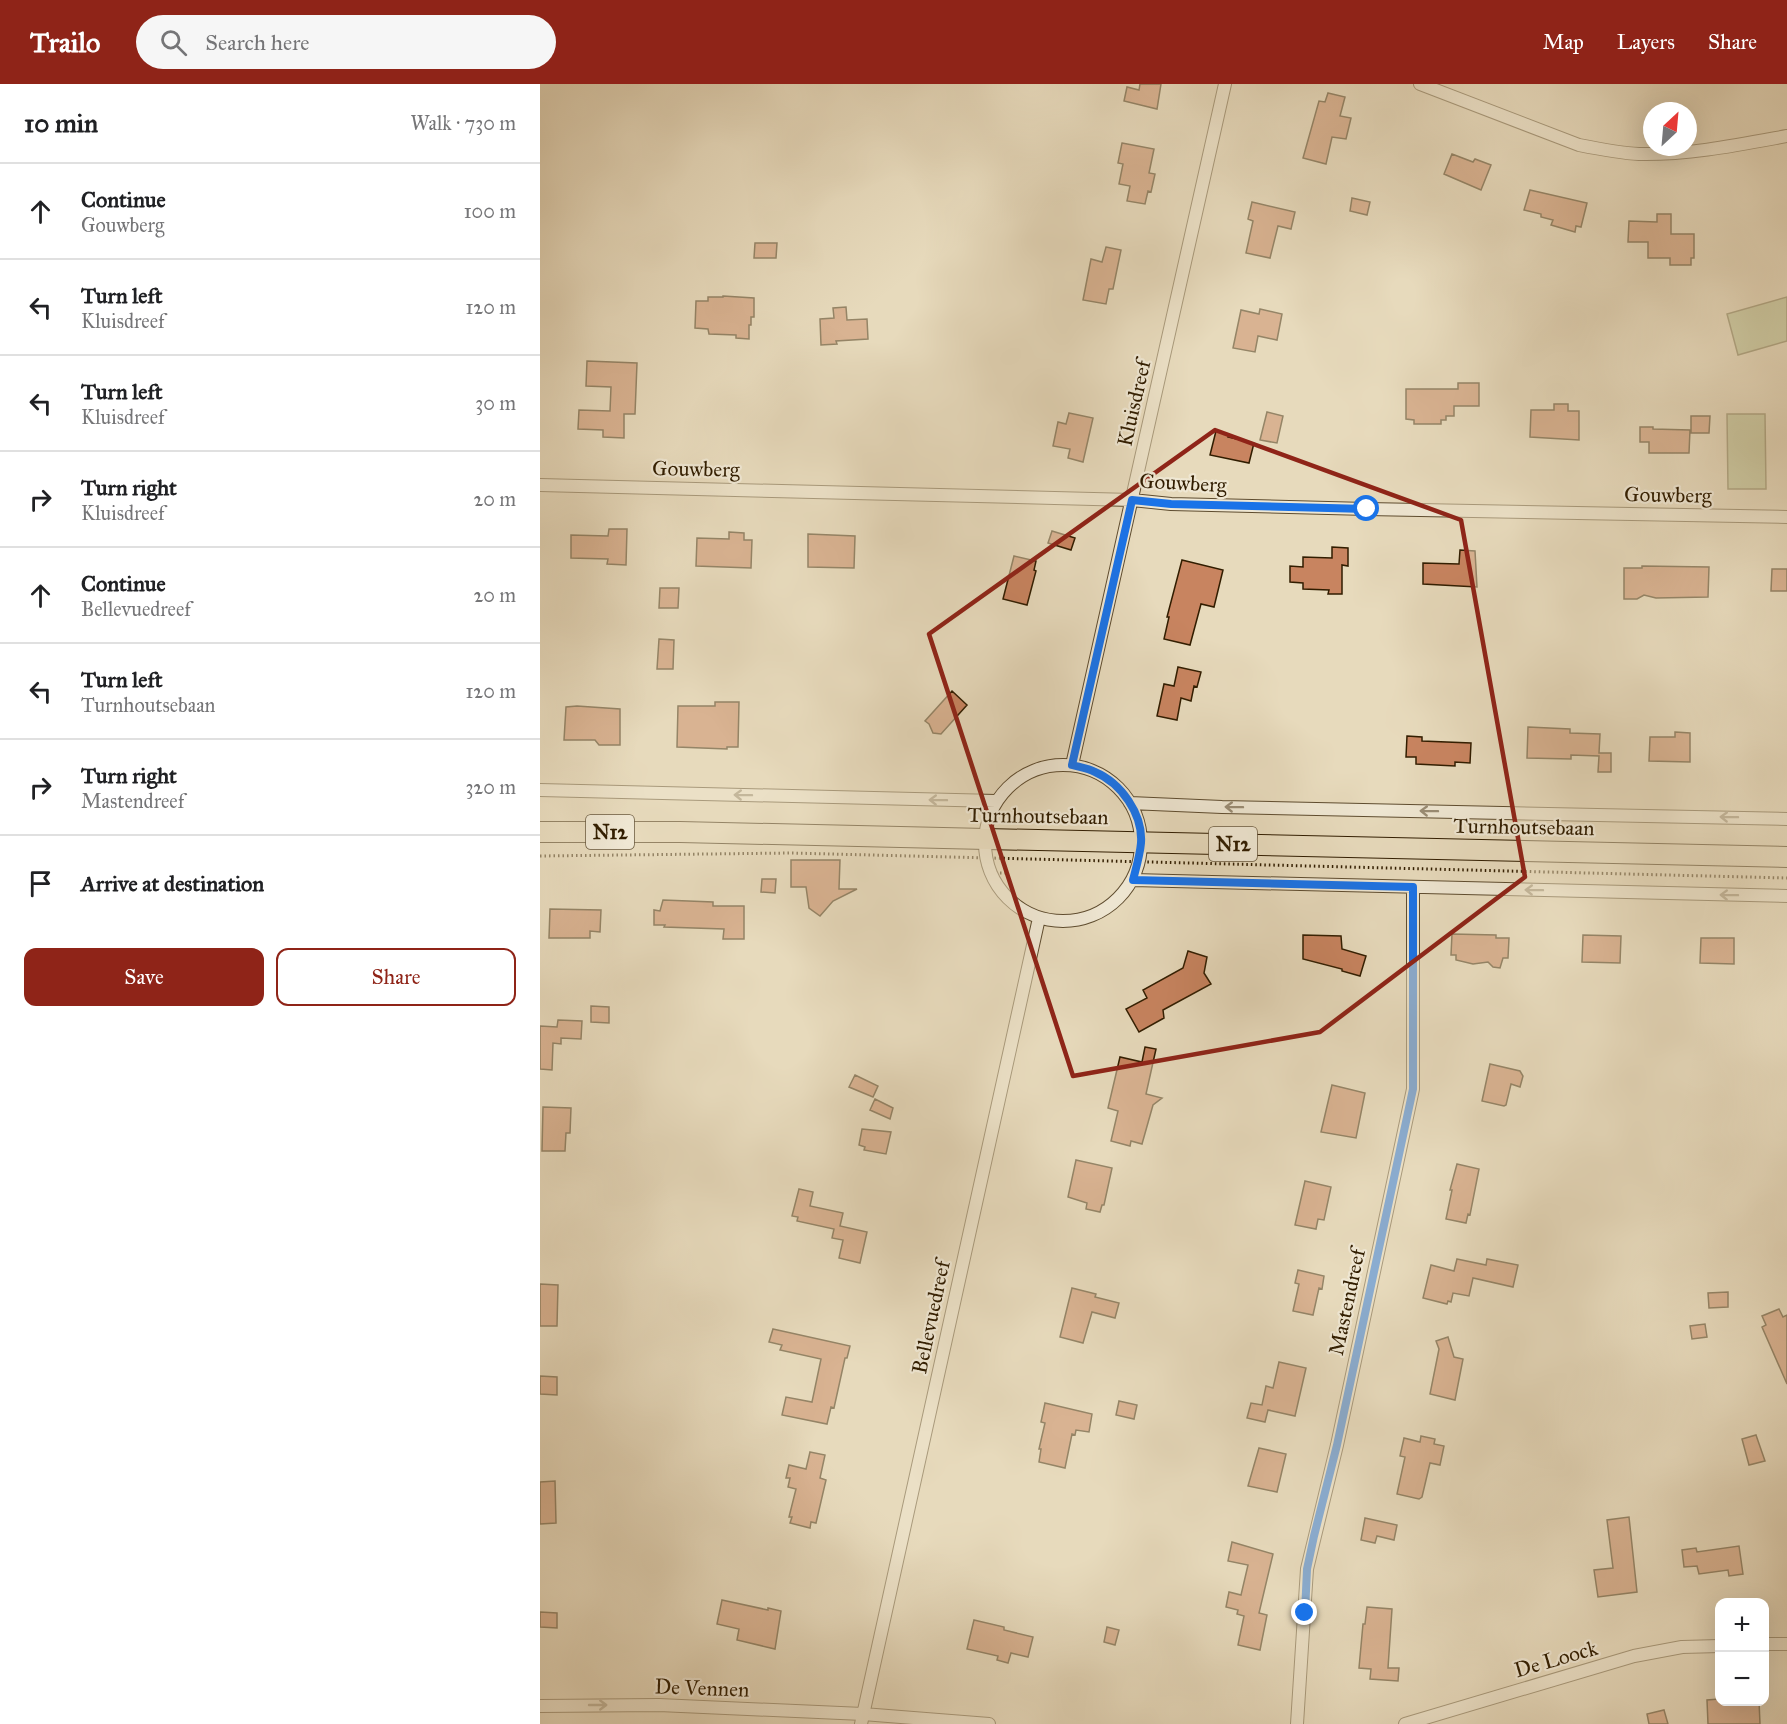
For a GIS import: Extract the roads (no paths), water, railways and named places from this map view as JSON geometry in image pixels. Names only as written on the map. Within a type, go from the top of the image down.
[{"type":"main road","name":"Turnhoutsebaan","points":[[540,832],[680,832],[984,838],[1787,857]]},
{"type":"street","name":"Kluisdreef","points":[[1072,765],[1225,84]]},
{"type":"street","points":[[1420,84],[1579,146],[1607,150],[1638,154],[1713,150],[1787,136]]},
{"type":"street","name":"Gouwberg","points":[[540,484],[1132,500],[1171,504],[1787,517]]},
{"type":"street","points":[[1072,765],[1095,772],[1115,784],[1130,803],[1138,822],[1141,843],[1137,862],[1133,880],[1120,897],[1096,914],[1068,921],[1039,918],[1020,909],[1004,896],[991,873],[986,859],[984,838],[988,819],[996,801],[1011,784],[1029,772],[1050,766],[1072,765]]},
{"type":"street","name":"Turnhoutsebaan","points":[[540,790],[996,801]]},
{"type":"street","name":"Turnhoutsebaan","points":[[1130,803],[1787,819]]},
{"type":"street","points":[[1133,880],[1787,896]]},
{"type":"street","name":"Mastendreef","points":[[1297,1724],[1307,1569],[1337,1445],[1413,1089],[1413,887]]},
{"type":"street","name":"Bellevuedreef","points":[[862,1719],[1039,918]]},
{"type":"street","points":[[1769,1644],[1787,1644]]},
{"type":"street","name":"De Loock","points":[[1405,1724],[1634,1656],[1682,1647],[1715,1646]]},
{"type":"street","name":"De Vennen","points":[[540,1706],[659,1705],[862,1719]]},
{"type":"street","points":[[862,1719],[989,1724]]}]
